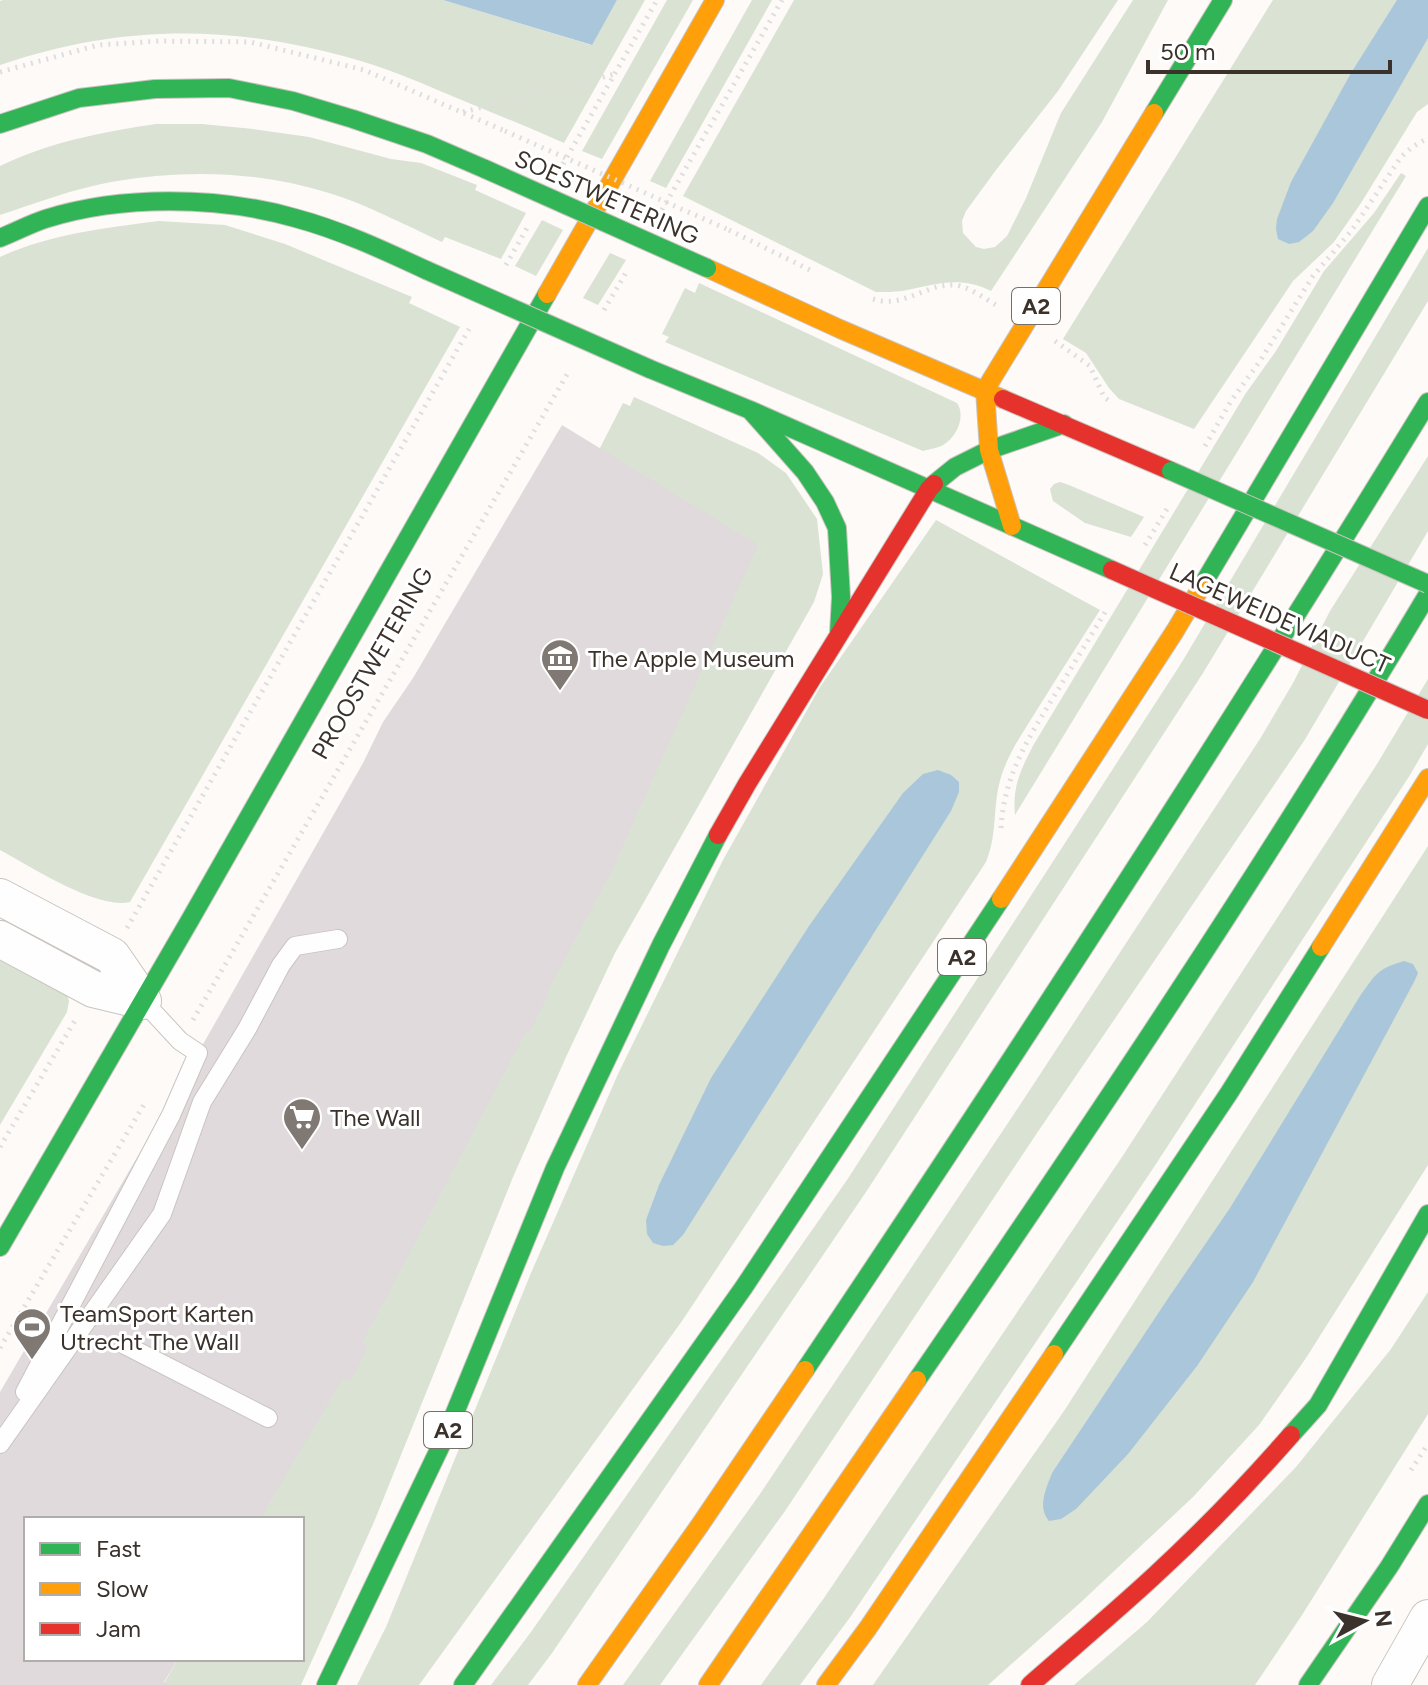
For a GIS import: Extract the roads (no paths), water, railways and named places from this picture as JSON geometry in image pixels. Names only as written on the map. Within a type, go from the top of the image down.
[{"type":"main road","name":"PROOSTWETERING","points":[[0,1247],[715,0]]},
{"type":"main road","name":"A2","points":[[985,390],[1223,0]]},
{"type":"main road","name":"SOESTWETERING","points":[[0,124],[79,98],[155,89],[229,88],[293,101],[353,119],[427,144],[485,169],[840,329],[1428,584]]},
{"type":"main road","points":[[0,238],[46,219],[103,206],[161,202],[239,206],[317,224],[1012,526]]},
{"type":"main road","name":"A2","points":[[463,1685],[744,1287],[1061,808],[1175,631],[1428,206]]},
{"type":"main road","points":[[985,390],[989,450],[1012,526]]},
{"type":"main road","points":[[587,1685],[753,1448],[1003,1074],[1263,671],[1428,402]]},
{"type":"main road","name":"A2","points":[[750,410],[805,472],[825,502],[837,528],[841,597],[839,633]]},
{"type":"main road","name":"A2","points":[[326,1685],[445,1437],[555,1168],[661,945],[747,784],[929,489],[955,467],[989,450],[1064,424]]},
{"type":"main road","name":"LAGEWEIDEVIADUCT","points":[[1012,526],[1428,710]]},
{"type":"main road","points":[[708,1685],[1051,1184],[1340,739],[1428,594]]},
{"type":"main road","points":[[826,1685],[1056,1353],[1229,1093],[1428,778]]},
{"type":"main road","points":[[1030,1685],[1201,1531],[1318,1405],[1428,1214]]},
{"type":"main road","points":[[1308,1685],[1428,1504]]},
{"type":"street","points":[[0,897],[120,941],[143,1001]]},
{"type":"street","points":[[0,939],[93,989],[143,1001]]},
{"type":"street","points":[[1390,1685],[1428,1618]]},
{"type":"lane","points":[[0,1442],[162,1214],[202,1102],[247,1029],[281,965],[295,946],[338,939]]},
{"type":"lane","points":[[0,1442],[176,1102],[198,1053],[180,1041],[143,1001]]},
{"type":"lane","points":[[125,1345],[268,1418]]},
{"type":"water","points":[[443,0],[617,0],[592,45]]},
{"type":"water","points":[[1397,0],[1428,0],[1428,38],[1333,203],[1313,231],[1299,242],[1289,244],[1278,239],[1277,219],[1291,182],[1351,73]]},
{"type":"water","points":[[938,770],[959,782],[959,792],[951,811],[683,1235],[673,1245],[653,1243],[647,1234],[646,1220],[659,1185],[711,1078],[809,926],[903,793],[923,774]]},
{"type":"water","points":[[1404,961],[1413,964],[1418,973],[1414,982],[1253,1282],[1197,1366],[1128,1454],[1076,1509],[1061,1519],[1049,1521],[1043,1504],[1052,1473],[1230,1208],[1360,996],[1378,973]]},
{"type":"place","name":"The Apple Museum","points":[[560,692]]},
{"type":"place","name":"The Wall","points":[[302,1151]]},
{"type":"place","name":"TeamSport Karten Utrecht The Wall","points":[[32,1361]]}]
